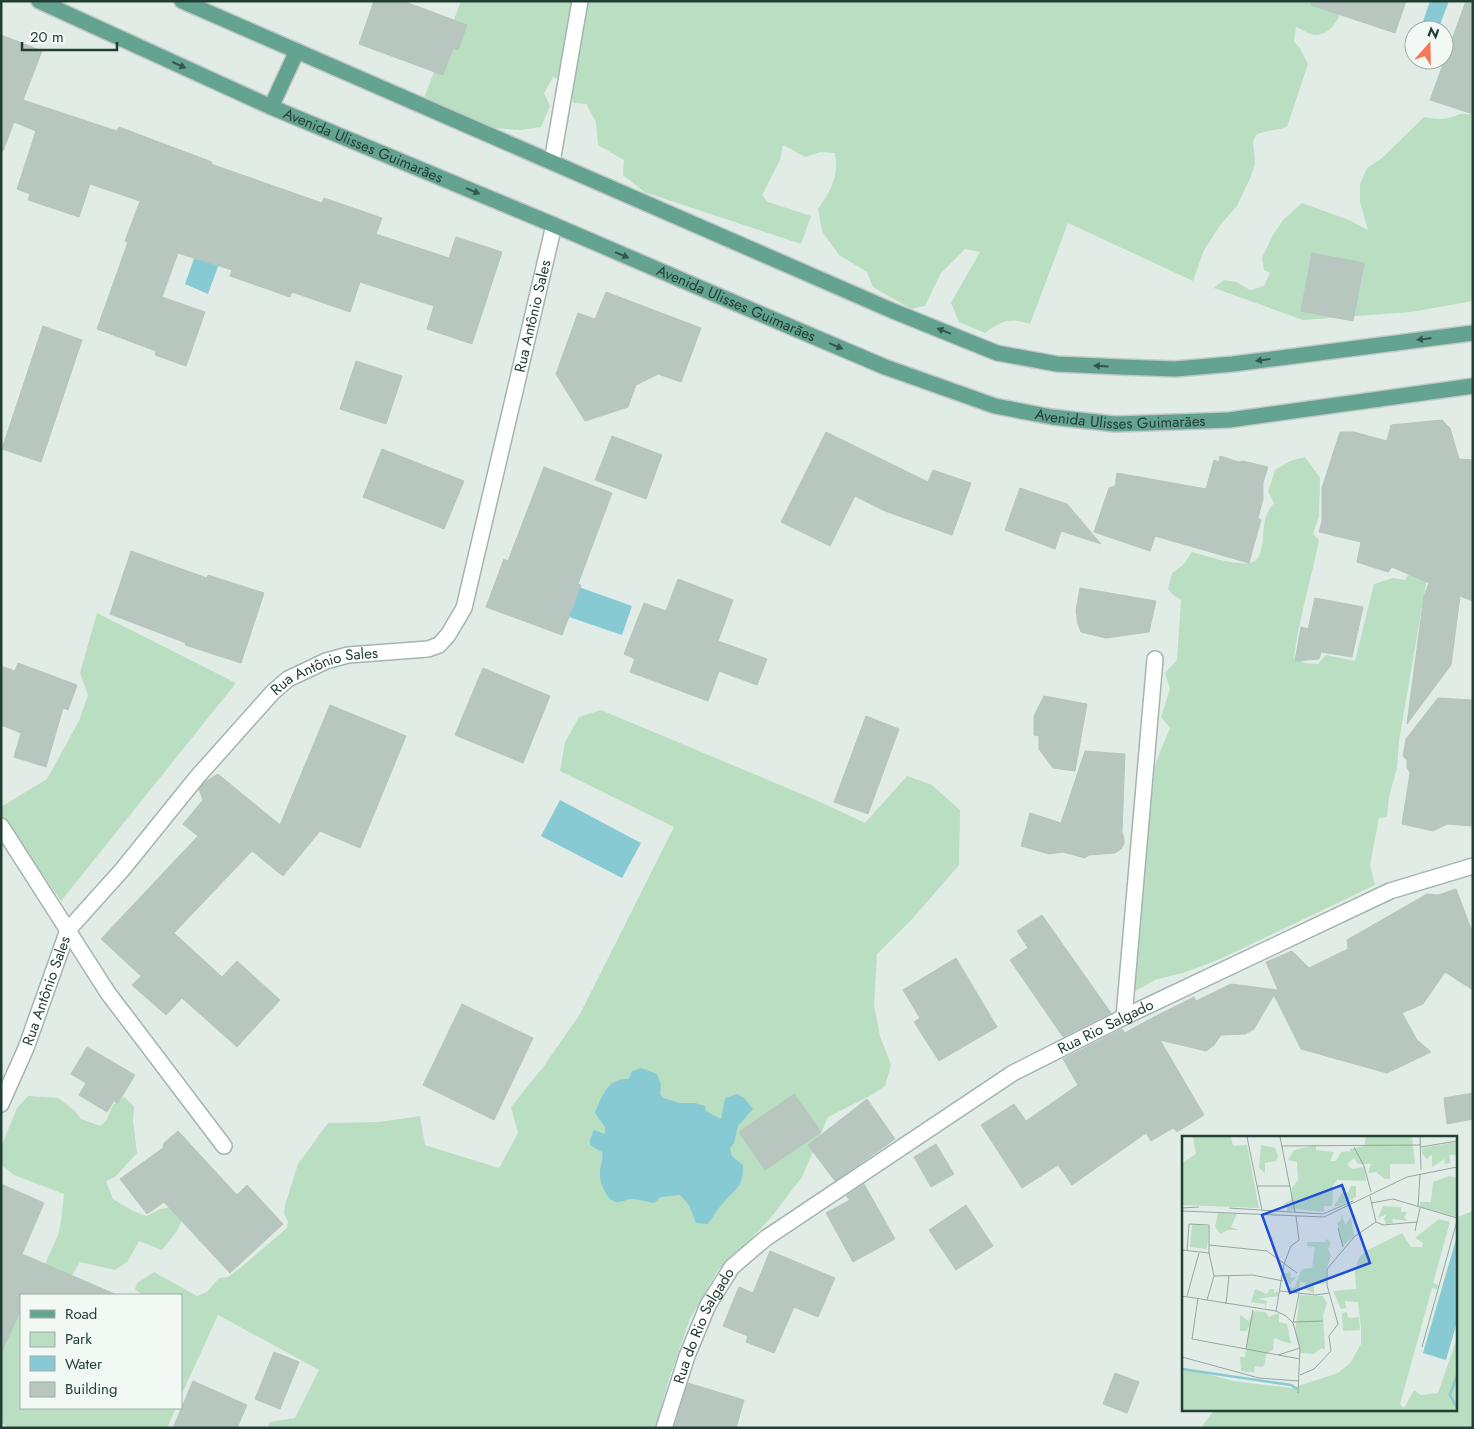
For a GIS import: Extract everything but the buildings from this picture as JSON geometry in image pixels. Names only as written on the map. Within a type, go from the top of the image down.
[{"type":"main road","name":"Avenida Ulisses Guimarães","points":[[39,1],[271,107],[554,225],[884,367],[995,406],[1052,417],[1115,424],[1229,420],[1473,386]]},
{"type":"main road","points":[[182,1],[893,311],[997,353],[1057,364],[1175,369],[1233,364],[1473,333]]},
{"type":"main road","points":[[271,107],[297,51]]},
{"type":"street","points":[[552,162],[580,1]]},
{"type":"street","name":"Rua Antônio Sales","points":[[1,1104],[26,1048],[68,930],[122,870],[198,776],[273,692],[288,679],[326,661],[348,655],[428,649],[439,645],[448,635],[464,608],[554,225]]},
{"type":"street","points":[[1124,1017],[1156,658]]},
{"type":"street","points":[[1,826],[108,993],[224,1146]]},
{"type":"street","name":"Rua Rio Salgado","points":[[766,1238],[1013,1073],[1124,1017],[1390,891],[1473,866]]},
{"type":"street","name":"Rua do Rio Salgado","points":[[664,1428],[687,1356],[708,1305],[732,1267],[766,1238]]},
{"type":"green space","points":[[461,1],[1346,1],[1335,23],[1327,32],[1313,35],[1296,27],[1294,42],[1299,47],[1308,64],[1287,127],[1256,135],[1253,142],[1255,164],[1251,176],[1237,206],[1221,224],[1204,250],[1193,281],[1068,223],[1030,324],[1006,321],[985,333],[959,322],[951,303],[980,252],[965,249],[941,273],[925,306],[911,309],[873,287],[867,272],[839,255],[822,231],[818,209],[833,183],[836,169],[835,153],[821,152],[805,157],[783,145],[780,160],[762,195],[768,202],[811,216],[801,244],[644,192],[623,175],[624,160],[598,145],[596,122],[586,104],[574,103],[560,80],[553,77],[544,93],[550,106],[541,127],[520,130],[494,128],[423,101]]},
{"type":"green space","points":[[1460,114],[1473,114],[1473,301],[1411,312],[1303,320],[1214,288],[1224,280],[1236,282],[1250,290],[1264,286],[1270,273],[1264,270],[1262,258],[1273,235],[1284,219],[1302,203],[1349,220],[1368,230],[1360,202],[1360,184],[1367,168],[1382,158],[1424,117],[1442,119]]},
{"type":"green space","points":[[1305,457],[1320,478],[1319,516],[1313,534],[1319,540],[1294,658],[1306,663],[1318,664],[1326,655],[1355,661],[1374,584],[1393,578],[1405,580],[1409,573],[1427,578],[1399,741],[1397,768],[1389,797],[1387,817],[1379,818],[1370,865],[1375,885],[1220,959],[1186,972],[1155,980],[1135,991],[1141,881],[1150,810],[1150,784],[1154,768],[1170,728],[1161,717],[1170,689],[1165,673],[1177,660],[1181,600],[1168,589],[1172,573],[1183,565],[1192,552],[1235,563],[1251,563],[1256,560],[1261,550],[1266,515],[1274,503],[1268,492],[1275,470],[1290,461]]},
{"type":"green space","points":[[97,613],[236,683],[61,901],[1,814],[1,807],[47,779],[79,721],[88,695],[80,673]]},
{"type":"green space","points":[[601,710],[816,800],[865,823],[907,776],[932,785],[960,810],[959,865],[914,917],[877,954],[874,1005],[880,1036],[891,1065],[885,1086],[870,1096],[828,1117],[802,1177],[773,1215],[718,1270],[690,1319],[667,1385],[656,1428],[267,1428],[270,1422],[295,1418],[319,1370],[218,1315],[182,1394],[182,1294],[140,1294],[135,1289],[137,1283],[154,1272],[197,1296],[207,1292],[219,1278],[228,1277],[239,1269],[287,1228],[288,1222],[284,1214],[285,1205],[298,1164],[328,1123],[379,1122],[420,1116],[425,1145],[499,1168],[518,1133],[511,1107],[544,1066],[580,1014],[674,827],[560,771],[565,742],[579,717]]},
{"type":"green space","points":[[28,1096],[58,1098],[75,1111],[81,1119],[100,1126],[106,1121],[113,1105],[124,1097],[134,1106],[133,1121],[137,1153],[115,1177],[106,1181],[113,1199],[133,1211],[147,1216],[160,1209],[171,1207],[184,1216],[177,1231],[162,1250],[139,1241],[128,1261],[115,1270],[80,1262],[61,1294],[45,1294],[45,1264],[58,1235],[64,1194],[14,1175],[1,1165],[1,1147],[17,1108]]},
{"type":"green space","points":[[1473,1211],[1473,1428],[1201,1428],[1213,1412],[1456,1412],[1456,1218]]},
{"type":"green space","points":[[20,1310],[20,1409],[176,1409],[167,1428],[10,1428],[1,1423],[1,1348],[5,1347]]},
{"type":"water","points":[[1430,1],[1449,1],[1442,20],[1423,20]]},
{"type":"water","points":[[203,233],[227,242],[208,294],[185,284]]},
{"type":"water","points":[[579,587],[632,606],[622,635],[569,617]]},
{"type":"water","points":[[560,800],[641,843],[622,878],[541,836]]},
{"type":"water","points":[[641,1068],[657,1074],[661,1085],[660,1094],[663,1098],[680,1103],[695,1103],[705,1106],[706,1111],[721,1119],[725,1098],[737,1094],[744,1098],[753,1109],[738,1126],[734,1143],[730,1148],[732,1156],[743,1165],[742,1178],[736,1190],[720,1207],[708,1224],[696,1223],[689,1205],[680,1195],[661,1197],[654,1203],[632,1199],[615,1202],[603,1189],[600,1176],[602,1152],[590,1145],[590,1139],[594,1130],[605,1134],[605,1127],[595,1113],[606,1089],[610,1085],[622,1079],[629,1079],[632,1071]]}]
